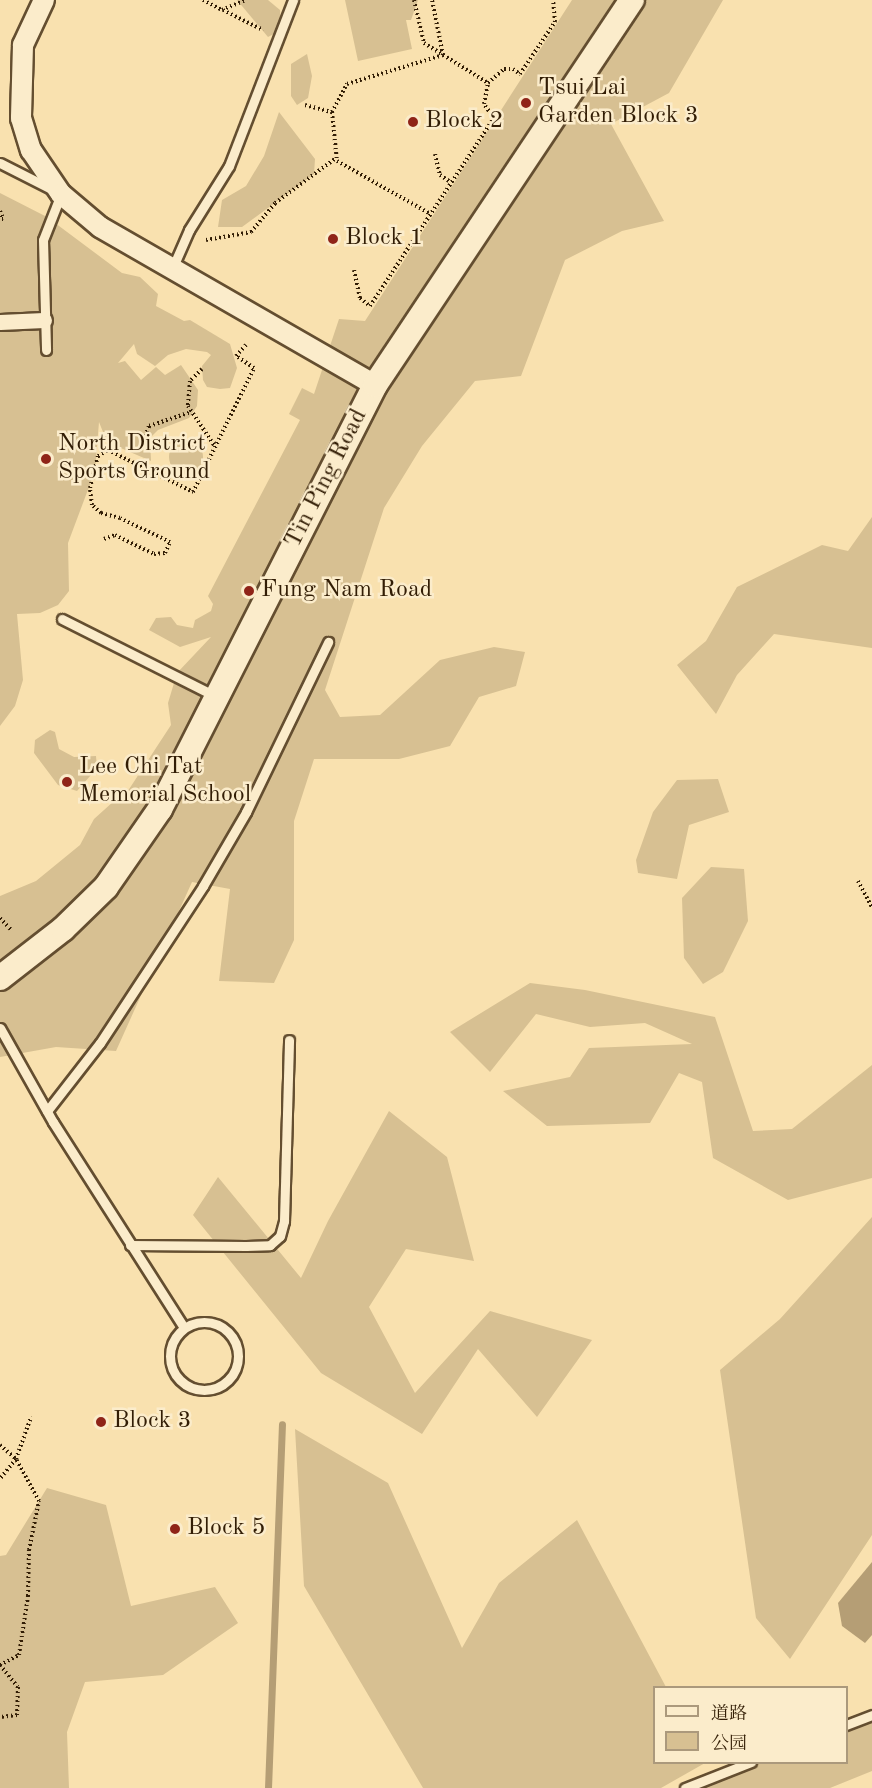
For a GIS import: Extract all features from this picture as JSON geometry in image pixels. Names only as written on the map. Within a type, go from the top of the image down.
[{"type":"street","points":[[44,0],[23,45],[21,118],[31,150],[62,194],[100,226],[375,385]]},
{"type":"street","name":"Tin Ping Road","points":[[0,978],[63,929],[106,887],[160,809],[219,697],[375,385],[632,0]]},
{"type":"street","points":[[0,322],[44,320]]},
{"type":"lane","points":[[172,269],[189,230],[229,166],[293,0]]},
{"type":"lane","points":[[0,163],[62,194],[43,240],[45,350]]},
{"type":"lane","points":[[62,618],[219,697]]},
{"type":"lane","points":[[47,1111],[100,1043],[203,886],[246,812],[328,642]]},
{"type":"lane","points":[[0,1028],[47,1111],[184,1328]]},
{"type":"lane","points":[[130,1245],[254,1246],[270,1245],[280,1236],[284,1221],[289,1040]]},
{"type":"lane","points":[[208,1322],[225,1328],[235,1340],[238,1363],[220,1387],[200,1390],[176,1375],[170,1351],[184,1328],[208,1322]]},
{"type":"lane","points":[[848,1724],[872,1715]]},
{"type":"lane","points":[[685,1788],[746,1764]]},
{"type":"path","points":[[203,0],[264,30]]},
{"type":"path","points":[[222,10],[245,0]]},
{"type":"path","points":[[414,0],[424,43],[488,83]]},
{"type":"path","points":[[432,0],[443,55]]},
{"type":"path","points":[[354,270],[360,298],[369,306],[449,181],[494,118],[484,104],[488,83],[504,69],[513,69],[520,74],[555,22],[553,0]]},
{"type":"path","points":[[337,158],[332,112],[347,84],[443,55]]},
{"type":"path","points":[[305,105],[332,112]]},
{"type":"path","points":[[435,154],[440,175],[449,181]]},
{"type":"path","points":[[337,158],[429,213]]},
{"type":"path","points":[[206,240],[251,232],[275,203],[337,158]]},
{"type":"path","points":[[0,211],[0,219]]},
{"type":"path","points":[[104,539],[115,535],[160,555],[170,542],[120,518],[101,513],[92,505],[90,488],[98,456],[108,450],[193,492],[254,368],[236,356],[246,345]]},
{"type":"path","points":[[202,369],[190,381],[188,406],[215,446]]},
{"type":"path","points":[[145,436],[149,426],[191,411]]},
{"type":"path","points":[[858,881],[872,908]]},
{"type":"path","points":[[0,918],[11,930]]},
{"type":"path","points":[[0,1479],[16,1459],[31,1417]]},
{"type":"path","points":[[0,1446],[16,1459],[39,1501],[29,1550],[20,1655],[0,1665],[18,1687],[17,1715],[0,1717]]},
{"type":"green space","points":[[237,0],[268,0],[280,10],[281,30],[268,37]]},
{"type":"green space","points":[[345,0],[418,0],[411,20],[406,20],[412,49],[358,61]]},
{"type":"green space","points":[[572,0],[723,0],[669,93],[611,124],[664,221],[622,231],[565,260],[521,376],[475,381],[422,446],[384,508],[325,690],[340,717],[380,715],[440,660],[494,647],[525,652],[516,686],[479,697],[450,746],[399,759],[314,759],[294,821],[294,940],[274,983],[219,981],[230,889],[192,882],[116,1051],[56,1047],[0,1057],[0,896],[36,881],[80,845],[94,819],[114,801],[120,803],[171,725],[168,703],[177,673],[211,637],[180,647],[149,630],[156,618],[171,617],[177,625],[193,628],[195,620],[211,611],[213,604],[208,596],[300,420],[289,414],[302,388],[314,394],[339,319],[365,321]]},
{"type":"green space","points":[[307,54],[312,76],[308,98],[297,105],[291,96],[291,64]]},
{"type":"green space","points":[[279,112],[315,159],[314,174],[242,227],[218,227],[222,200],[246,186],[264,156]]},
{"type":"green space","name":"North District Sports Ground","points":[[0,193],[47,217],[122,273],[140,277],[158,294],[156,306],[184,321],[190,320],[230,344],[237,368],[230,388],[220,389],[207,387],[203,380],[202,366],[211,355],[207,352],[186,349],[168,355],[155,366],[137,354],[134,344],[118,363],[125,361],[141,380],[156,367],[165,375],[181,365],[198,390],[197,406],[189,418],[158,430],[150,438],[151,461],[116,446],[105,437],[99,422],[95,471],[68,543],[69,591],[58,605],[40,613],[17,614],[23,680],[15,706],[0,726]]},
{"type":"green space","points":[[186,440],[198,445],[203,457],[198,469],[186,474],[174,469],[169,457],[174,445]]},
{"type":"green space","points":[[872,517],[872,648],[774,634],[737,675],[716,714],[677,665],[706,641],[737,587],[822,545],[848,551]]},
{"type":"green space","points":[[50,730],[55,732],[59,749],[74,757],[96,756],[97,768],[77,791],[58,785],[34,753],[35,740]]},
{"type":"green space","points":[[718,779],[729,812],[689,825],[677,879],[638,873],[636,860],[653,812],[677,780]]},
{"type":"green space","points":[[711,867],[744,869],[748,921],[723,972],[703,984],[684,958],[682,898]]},
{"type":"green space","points":[[530,983],[585,990],[715,1017],[753,1131],[792,1129],[872,1065],[872,1178],[788,1200],[713,1158],[702,1082],[679,1073],[650,1123],[547,1126],[503,1091],[570,1077],[589,1048],[692,1044],[645,1023],[590,1027],[536,1014],[490,1072],[450,1032]]},
{"type":"green space","points":[[389,1111],[447,1157],[474,1261],[406,1249],[369,1307],[415,1393],[490,1311],[592,1340],[537,1417],[478,1349],[422,1434],[321,1373],[193,1215],[218,1177],[301,1278],[328,1221]]},
{"type":"green space","points":[[872,1217],[872,1535],[790,1659],[756,1618],[720,1370],[780,1319]]},
{"type":"green space","points":[[295,1429],[388,1483],[462,1648],[499,1583],[577,1520],[665,1686],[653,1686],[653,1764],[703,1764],[661,1788],[423,1788],[304,1586]]},
{"type":"green space","points":[[47,1488],[106,1505],[131,1606],[215,1587],[238,1623],[163,1675],[85,1682],[67,1732],[69,1788],[0,1788],[0,1556],[6,1555]]},
{"type":"green space","points":[[872,1715],[872,1771],[830,1788],[684,1788],[746,1764],[848,1764],[848,1725]]},
{"type":"shaded area","points":[[872,1562],[872,1635],[865,1643],[842,1626],[838,1603]]},
{"type":"waterway","points":[[268,1788],[282,1424]]},
{"type":"place","name":"Tsui Lai Garden Block 3","points":[[526,103]]},
{"type":"place","name":"Block 2","points":[[413,122]]},
{"type":"place","name":"Block 1","points":[[333,239]]},
{"type":"place","name":"North District Sports Ground","points":[[46,459]]},
{"type":"place","name":"Fung Nam Road","points":[[249,591]]},
{"type":"place","name":"Lee Chi Tat Memorial School","points":[[67,782]]},
{"type":"place","name":"Block 3","points":[[101,1422]]},
{"type":"place","name":"Block 5","points":[[175,1529]]}]
